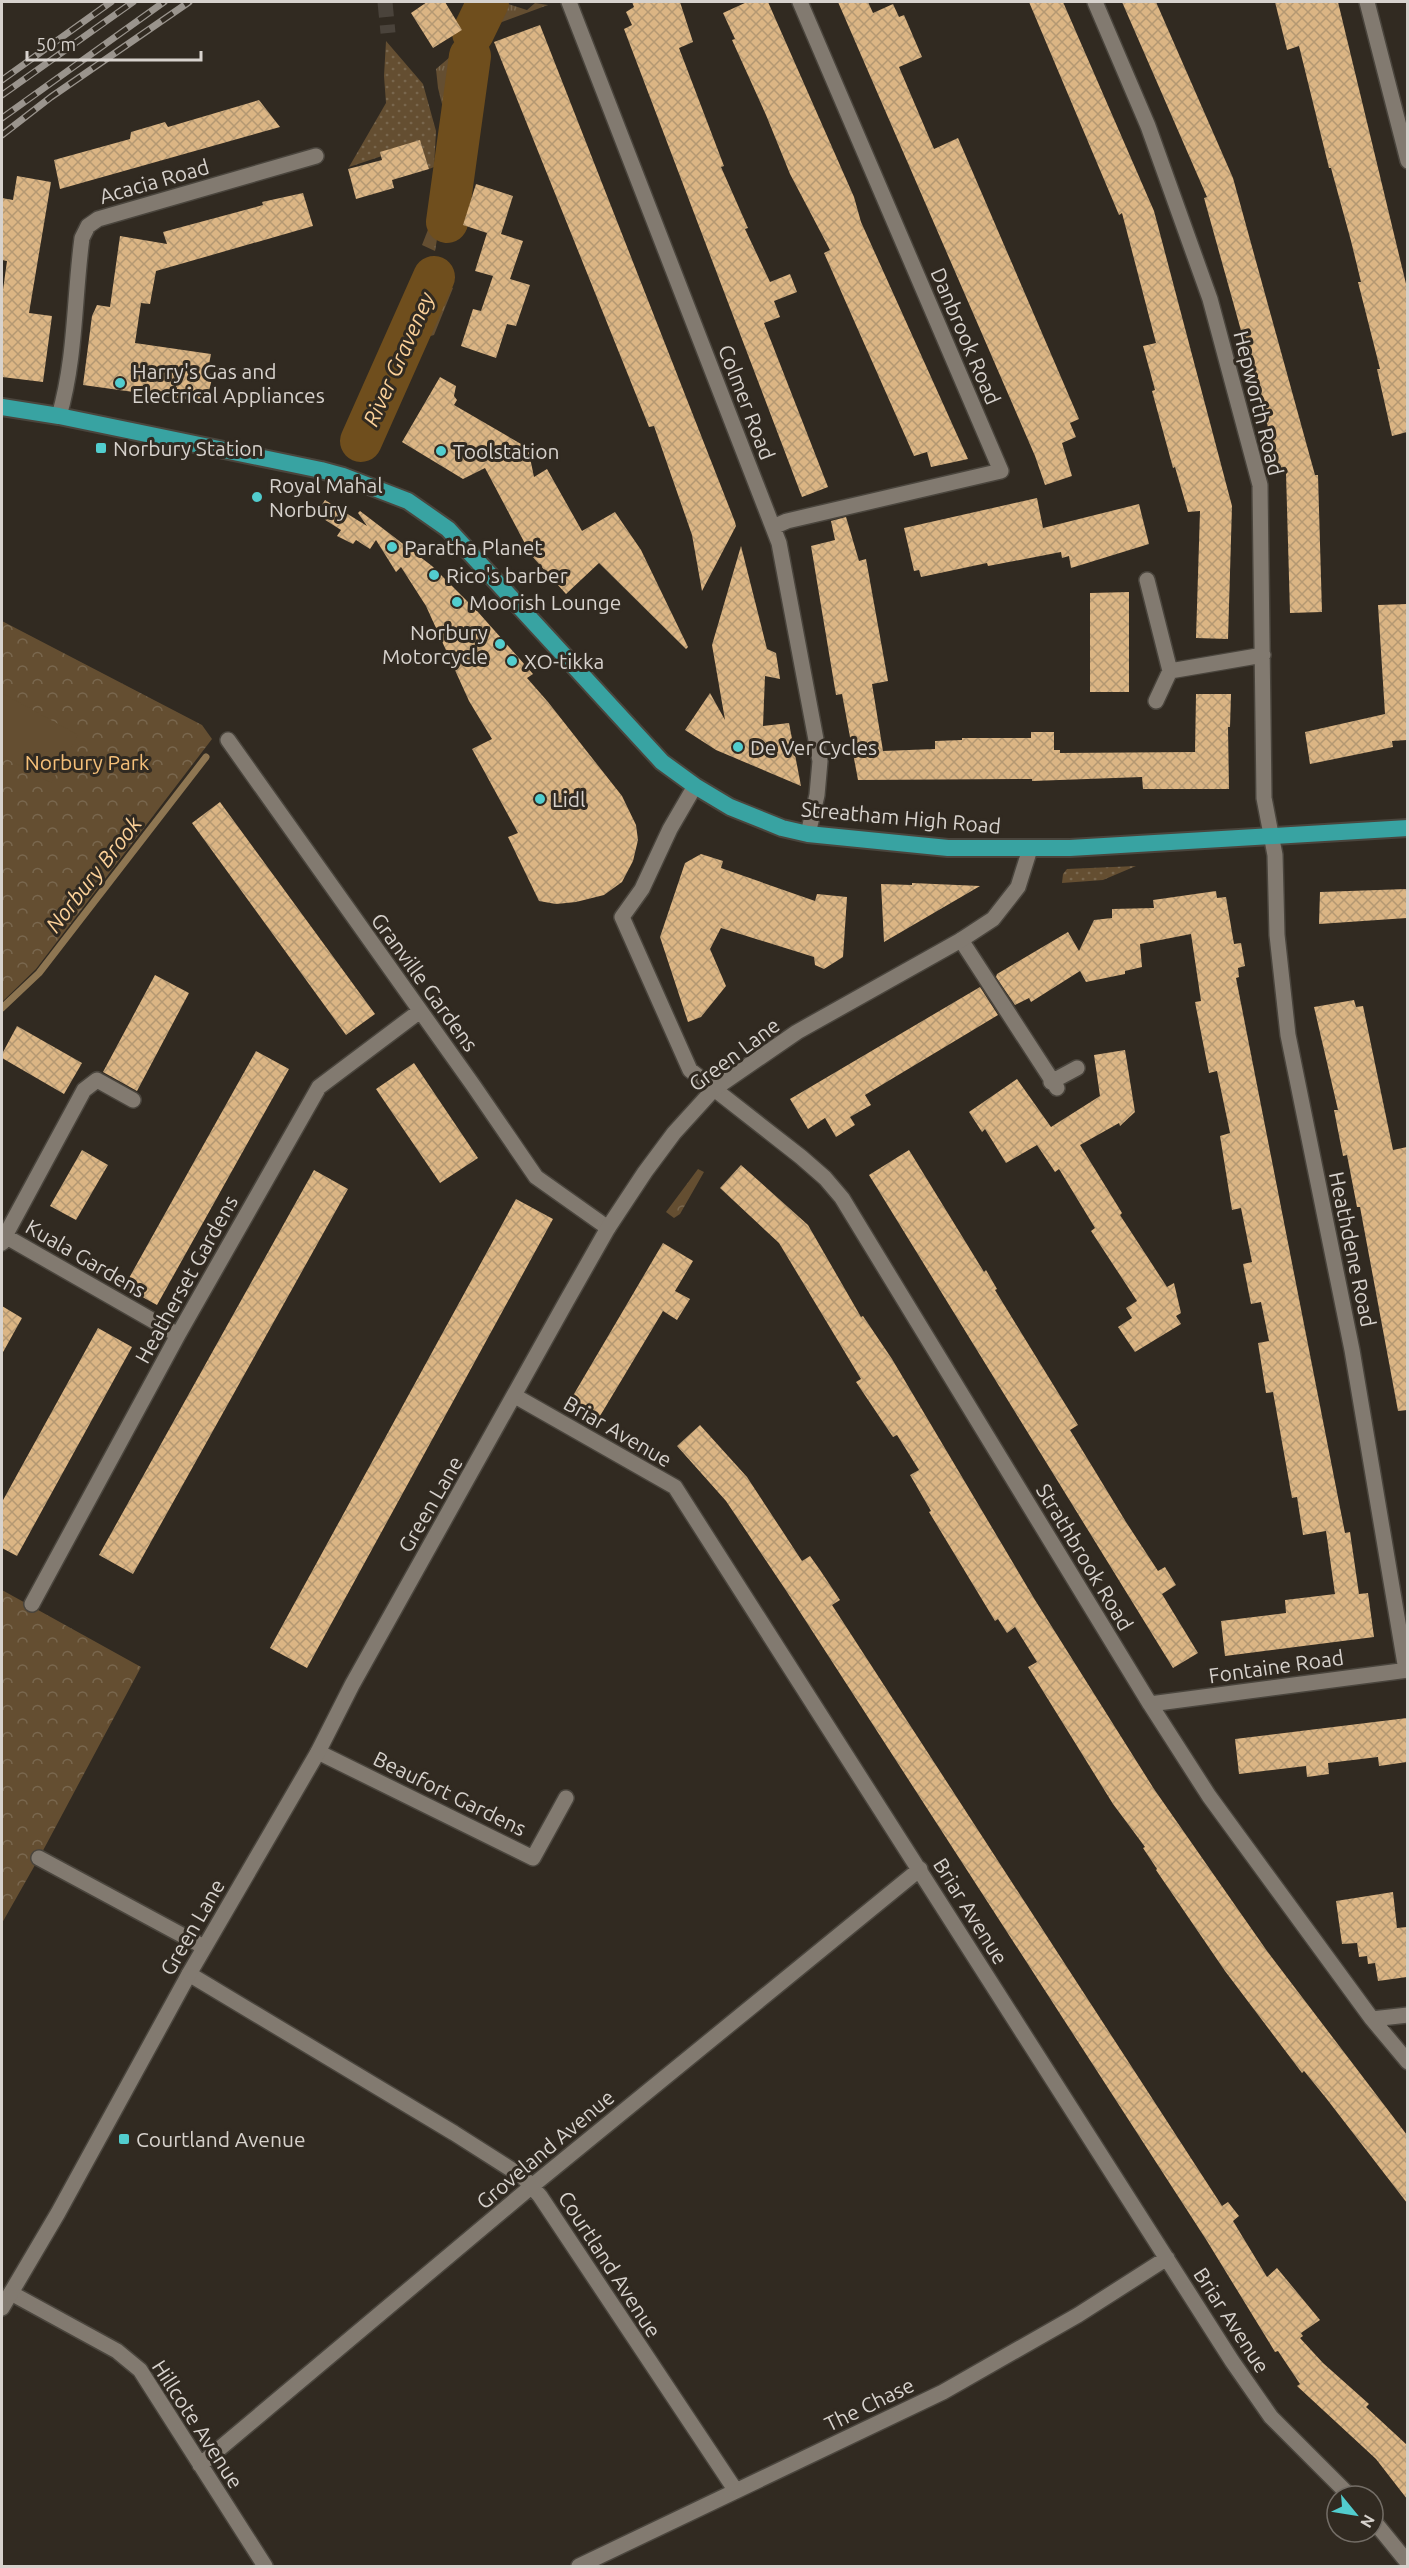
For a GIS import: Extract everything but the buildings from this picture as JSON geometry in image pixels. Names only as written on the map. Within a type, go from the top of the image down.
[{"type":"highway","name":"Streatham High Road","points":[[2,407],[59,416],[265,457],[343,476],[408,501],[448,529],[662,762],[695,786],[730,807],[767,823],[808,834],[948,848],[1030,849],[1407,828]]},
{"type":"street","name":"Colmer Road","points":[[569,2],[779,543],[820,761],[817,795],[808,834]]},
{"type":"street","name":"Danbrook Road","points":[[774,527],[787,521],[1001,471],[800,2]]},
{"type":"street","name":"Hepworth Road","points":[[1095,2],[1148,126],[1210,299],[1260,485],[1264,798],[1265,812],[1273,835]]},
{"type":"street","points":[[1367,2],[1407,161]]},
{"type":"street","name":"Acacia Road","points":[[59,416],[66,391],[75,322],[82,238],[88,226],[98,219],[316,156]]},
{"type":"street","points":[[1146,580],[1170,671],[1156,701]]},
{"type":"street","points":[[1170,671],[1263,655]]},
{"type":"street","name":"Granville Gardens","points":[[228,740],[474,1085],[536,1177],[608,1228]]},
{"type":"street","name":"Strathbrook Road","points":[[695,786],[669,829],[642,889],[622,918],[690,1070],[801,1157],[825,1178],[842,1198],[1150,1704],[1209,1796],[1372,2019],[1407,2062]]},
{"type":"street","name":"Heathdene Road","points":[[1273,835],[1277,935],[1288,1035],[1352,1350],[1407,1670]]},
{"type":"street","name":"Green Lane","points":[[2,2308],[58,2213],[204,1947],[318,1752],[352,1685],[608,1228],[674,1133],[714,1089],[797,1032],[961,940],[993,919],[1018,886],[1030,849]]},
{"type":"street","points":[[961,940],[1054,1085],[1077,1068]]},
{"type":"street","name":"Heatherset Gardens","points":[[32,1604],[178,1335],[319,1087],[420,1011]]},
{"type":"street","name":"Kuala Gardens","points":[[133,1101],[97,1080],[84,1090],[3,1240],[178,1335]]},
{"type":"street","name":"Briar Avenue","points":[[515,1396],[675,1487],[1271,2417],[1338,2484]]},
{"type":"street","name":"Fontaine Road","points":[[1150,1704],[1407,1670]]},
{"type":"street","name":"Beaufort Gardens","points":[[318,1752],[534,1858],[566,1798]]},
{"type":"street","points":[[39,1858],[204,1947]]},
{"type":"street","name":"Groveland Avenue","points":[[200,2465],[532,2187],[920,1869]]},
{"type":"street","name":"Courtland Avenue","points":[[189,1974],[523,2177],[532,2187],[736,2491]]},
{"type":"street","points":[[1372,2019],[1407,2014]]},
{"type":"street","name":"The Chase","points":[[579,2566],[943,2392],[1078,2315],[1167,2258]]},
{"type":"street","name":"Hillcote Avenue","points":[[11,2293],[129,2360],[140,2370],[265,2566]]},
{"type":"street","points":[[1385,2535],[1407,2563]]},
{"type":"green space","points":[[493,2],[502,2],[527,10],[535,3],[548,5],[478,31]]},
{"type":"green space","points":[[386,41],[423,84],[436,131],[434,167],[429,169],[421,143],[349,167],[386,103],[384,76]]},
{"type":"green space","points":[[464,52],[456,127],[435,251],[422,245],[433,217],[448,128],[438,88],[436,69],[450,57]]},
{"type":"green space","points":[[435,280],[453,288],[434,335],[410,342]]},
{"type":"green space","name":"Norbury Park","points":[[2,621],[202,725],[212,739],[36,969],[2,1002]]},
{"type":"green space","points":[[2,693],[78,735],[51,783],[2,756]]},
{"type":"green space","points":[[1136,866],[1103,880],[1062,883],[1063,874],[1067,869]]},
{"type":"green space","points":[[698,1169],[704,1172],[680,1214],[674,1218],[666,1212]]},
{"type":"green space","points":[[2,1590],[141,1667],[2,1923]]},
{"type":"waterway","name":"River Graveney","points":[[473,33],[488,2]]},
{"type":"waterway","name":"River Graveney","points":[[447,222],[470,56]]},
{"type":"waterway","name":"River Graveney","points":[[361,441],[434,277]]},
{"type":"waterway","name":"Norbury Brook","points":[[2,1008],[39,973],[206,757]]},
{"type":"tunnel","points":[[385,2],[388,33]]},
{"type":"railway","points":[[2,80],[111,2]]},
{"type":"railway","points":[[2,95],[133,2]]},
{"type":"railway","points":[[2,118],[164,2]]},
{"type":"railway","points":[[2,135],[51,97],[189,2]]},
{"type":"place","name":"Harry's Gas and Electrical Appliances","points":[[120,383]]},
{"type":"place","name":"Norbury Station","points":[[101,448]]},
{"type":"place","name":"Toolstation","points":[[441,451]]},
{"type":"place","name":"Royal Mahal Norbury","points":[[257,497]]},
{"type":"place","name":"Paratha Planet","points":[[392,547]]},
{"type":"place","name":"Rico's barber","points":[[434,575]]},
{"type":"place","name":"Moorish Lounge","points":[[457,602]]},
{"type":"place","name":"Norbury Motorcycle","points":[[500,644]]},
{"type":"place","name":"XO-tikka","points":[[512,661]]},
{"type":"place","name":"De Ver Cycles","points":[[738,747]]},
{"type":"place","name":"Lidl","points":[[540,799]]},
{"type":"place","name":"Courtland Avenue","points":[[124,2139]]}]
